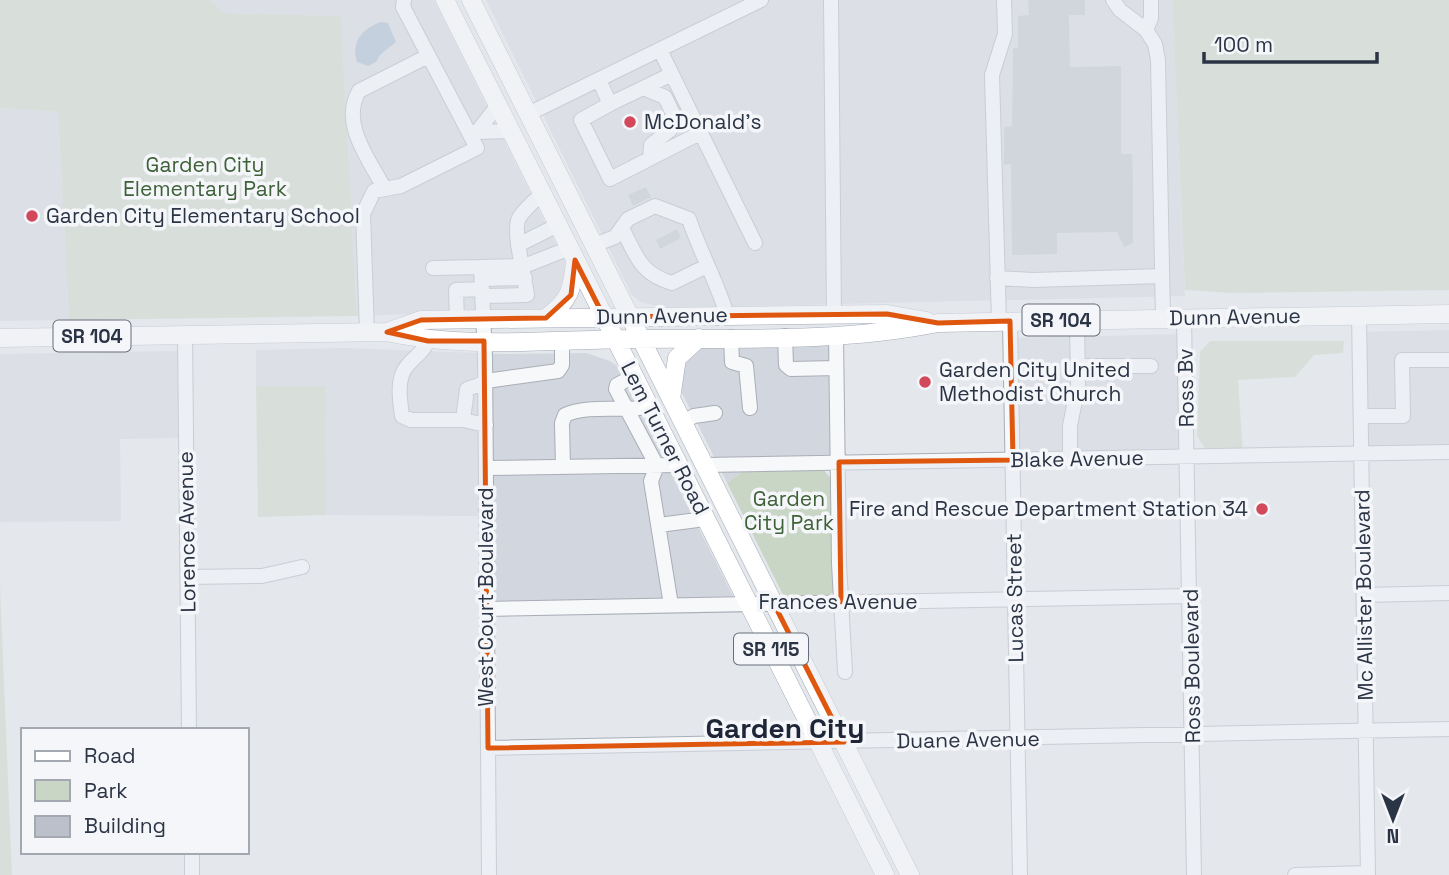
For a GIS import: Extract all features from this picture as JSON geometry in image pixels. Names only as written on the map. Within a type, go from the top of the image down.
[{"type":"main road","name":"Lem Turner Road","points":[[445,0],[885,875]]},
{"type":"main road","name":"Lem Turner Road","points":[[471,0],[910,875]]},
{"type":"main road","points":[[545,318],[561,307],[571,295],[573,254]]},
{"type":"main road","name":"Dunn Avenue","points":[[387,332],[421,320],[629,316],[887,314],[937,323]]},
{"type":"main road","name":"Dunn Avenue","points":[[0,338],[387,332],[428,341],[615,340],[882,334],[937,323],[1449,314]]},
{"type":"main road","points":[[671,399],[677,358],[699,338]]},
{"type":"street","points":[[367,332],[363,214],[374,191],[401,186],[477,148],[473,134],[403,7],[404,0]]},
{"type":"street","points":[[528,114],[761,0]]},
{"type":"street","points":[[831,0],[834,314]]},
{"type":"street","name":"Lucas Street","points":[[1004,0],[1004,34],[992,75],[997,278],[1005,321],[1013,460],[1020,875]]},
{"type":"street","points":[[1113,0],[1120,10],[1146,30],[1155,44],[1158,60],[1163,319]]},
{"type":"street","points":[[1146,30],[1151,18],[1151,0]]},
{"type":"street","points":[[660,50],[755,243]]},
{"type":"street","points":[[383,188],[352,123],[354,100],[359,91],[428,55]]},
{"type":"street","points":[[672,74],[581,120],[610,179],[700,133]]},
{"type":"street","points":[[599,80],[610,104]]},
{"type":"street","points":[[643,88],[665,97],[675,118],[670,130],[650,145],[650,158]]},
{"type":"street","points":[[473,134],[498,105]]},
{"type":"street","points":[[473,134],[511,131]]},
{"type":"street","points":[[433,268],[527,295],[525,272],[515,230],[517,219],[542,193]]},
{"type":"street","points":[[594,245],[615,237],[628,219],[655,206],[689,219],[719,289],[727,315]]},
{"type":"street","points":[[518,245],[558,225]]},
{"type":"street","points":[[622,228],[645,271],[658,279],[671,283],[707,266]]},
{"type":"street","points":[[457,320],[456,290],[525,272],[573,254]]},
{"type":"street","points":[[997,278],[1033,280],[1162,276]]},
{"type":"street","name":"West Court Boulevard","points":[[482,283],[489,875]]},
{"type":"street","name":"Mc Allister Boulevard","points":[[1359,315],[1368,874]]},
{"type":"street","name":"Ross Bv","points":[[1184,318],[1188,457]]},
{"type":"street","points":[[1070,460],[1070,426],[1078,385],[1077,320]]},
{"type":"street","name":"Lorence Avenue","points":[[185,334],[190,728]]},
{"type":"street","points":[[836,335],[841,602],[845,672]]},
{"type":"street","points":[[785,336],[786,365],[791,369],[836,368]]},
{"type":"street","points":[[730,337],[732,362],[746,366],[750,408]]},
{"type":"street","points":[[463,420],[467,389],[485,385],[493,380],[558,371],[562,365],[562,340]]},
{"type":"street","points":[[428,341],[422,355],[409,363],[401,375],[402,416],[411,420],[463,420],[485,425]]},
{"type":"street","points":[[1362,416],[1403,416],[1402,360],[1449,360]]},
{"type":"street","points":[[1078,366],[1151,366]]},
{"type":"street","points":[[634,376],[617,385],[616,389],[657,466]]},
{"type":"street","points":[[562,467],[562,423],[565,415],[575,410],[627,411],[649,407]]},
{"type":"street","points":[[682,422],[694,416],[715,412]]},
{"type":"street","name":"Blake Avenue","points":[[704,465],[1449,452]]},
{"type":"street","name":"Ross Boulevard","points":[[1188,457],[1194,875]]},
{"type":"street","points":[[485,468],[678,465]]},
{"type":"street","points":[[657,466],[651,481],[671,605]]},
{"type":"street","points":[[659,525],[705,519]]},
{"type":"street","points":[[188,577],[262,576],[303,567]]},
{"type":"street","points":[[1364,594],[1449,593]]},
{"type":"street","name":"Frances Avenue","points":[[486,609],[747,602],[1015,601],[1191,596]]},
{"type":"street","name":"Duane Avenue","points":[[488,748],[1449,729]]},
{"type":"street","points":[[191,854],[192,875]]},
{"type":"street","points":[[1295,875],[1368,874]]},
{"type":"highlighted area","points":[[575,260],[604,317],[887,314],[938,323],[1010,321],[1013,460],[839,462],[841,602],[773,602],[844,742],[488,748],[484,341],[428,341],[387,332],[421,320],[546,318],[571,295]]},
{"type":"shaded area","points":[[209,0],[434,0],[567,266],[568,283],[549,309],[357,316],[341,16],[223,13]]},
{"type":"shaded area","points":[[486,0],[1172,0],[1185,296],[663,308],[641,302],[632,295]]},
{"type":"shaded area","name":"Garden City Elementary School","points":[[0,108],[58,112],[69,320],[0,321]]},
{"type":"shaded area","points":[[1449,330],[1449,448],[1357,450],[1352,332]]},
{"type":"shaded area","points":[[1192,334],[1193,454],[1009,456],[1005,338]]},
{"type":"shaded area","points":[[841,341],[846,457],[745,470],[727,483],[679,387],[680,364],[705,345]]},
{"type":"shaded area","points":[[346,348],[503,354],[586,353],[610,361],[617,366],[739,608],[482,614],[482,516],[326,515],[325,386],[256,386],[256,350]]},
{"type":"shaded area","points":[[180,351],[182,438],[120,439],[121,521],[0,522],[0,354]]},
{"type":"green space","name":"Garden City Elementary Park","points":[[0,0],[209,0],[224,13],[341,16],[357,316],[69,320],[58,112],[0,108]]},
{"type":"green space","points":[[1172,0],[1449,0],[1449,290],[1232,293],[1185,290]]},
{"type":"green space","points":[[1210,341],[1344,341],[1343,353],[1314,355],[1295,377],[1238,380],[1243,453],[1207,452],[1197,436],[1200,352]]},
{"type":"green space","points":[[256,386],[325,386],[326,515],[258,517]]},
{"type":"green space","name":"Garden City Park","points":[[822,468],[832,480],[837,589],[827,597],[783,595],[727,483],[745,470]]},
{"type":"green space","points":[[0,585],[12,875],[0,875]]},
{"type":"water","points":[[381,22],[388,23],[396,42],[380,55],[376,62],[368,66],[357,62],[357,42],[363,32]]},
{"type":"building","points":[[1028,0],[1085,0],[1085,15],[1069,15],[1070,67],[1121,66],[1121,154],[1132,154],[1133,182],[1133,243],[1124,247],[1117,232],[1057,233],[1057,254],[1012,255],[1011,164],[1004,165],[1004,127],[1012,126],[1013,48],[1018,48],[1018,16],[1029,15]]},
{"type":"building","points":[[646,187],[651,197],[633,206],[628,195]]},
{"type":"building","points":[[677,229],[681,238],[660,249],[656,240]]},
{"type":"place","name":"McDonald's","points":[[630,122]]},
{"type":"place","name":"Garden City Elementary School","points":[[32,216]]},
{"type":"place","name":"Garden City United Methodist Church","points":[[925,382]]},
{"type":"place","name":"Fire and Rescue Department Station 34","points":[[1262,509]]},
{"type":"district","name":"Garden City","points":[[785,728]]}]
